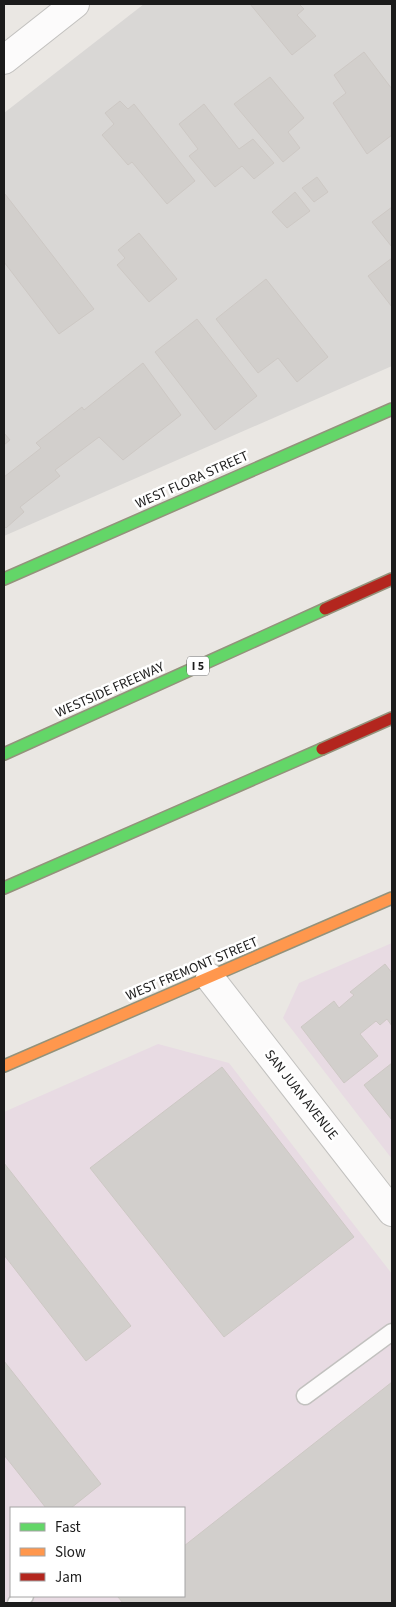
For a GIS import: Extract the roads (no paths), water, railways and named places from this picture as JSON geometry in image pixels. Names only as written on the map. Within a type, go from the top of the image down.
[{"type":"main road","name":"WEST FLORA STREET","points":[[4,579],[392,409]]},
{"type":"main road","name":"WESTSIDE FREEWAY","points":[[4,754],[392,579]]},
{"type":"main road","points":[[4,888],[392,718]]},
{"type":"main road","name":"WEST FREMONT STREET","points":[[4,1066],[392,898]]},
{"type":"street","points":[[4,60],[75,4]]},
{"type":"street","name":"SAN JUAN AVENUE","points":[[210,978],[392,1212]]},
{"type":"lane","points":[[305,1396],[392,1332]]}]
